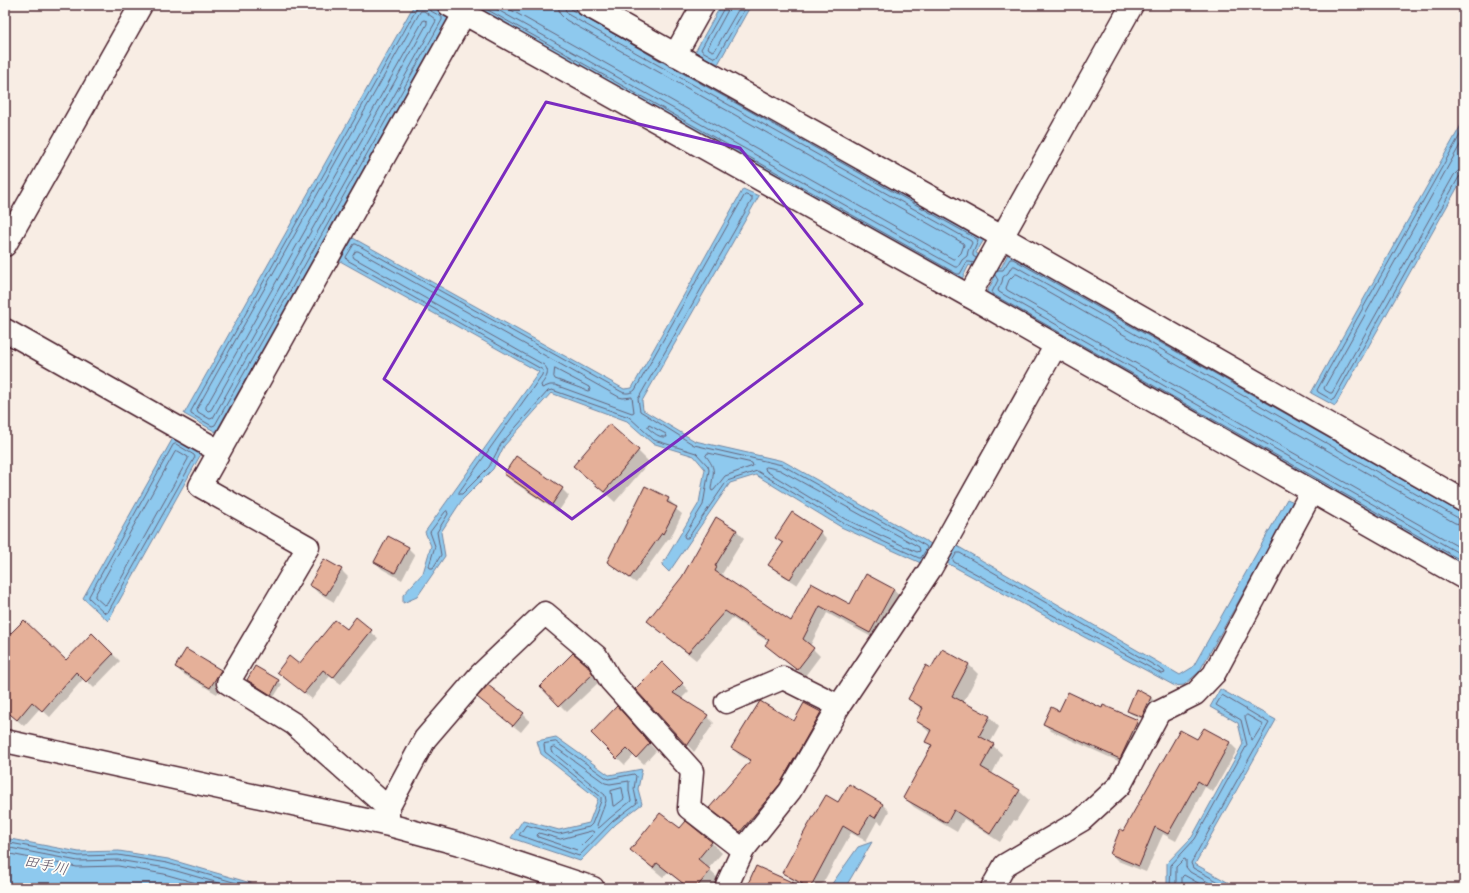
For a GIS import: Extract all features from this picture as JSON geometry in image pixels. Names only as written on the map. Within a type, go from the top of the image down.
[{"type":"street","points":[[5,245],[141,5]]},
{"type":"street","points":[[587,5],[1002,237],[1464,501]]},
{"type":"street","points":[[675,55],[703,5]]},
{"type":"street","points":[[974,287],[1132,5]]},
{"type":"street","points":[[388,816],[294,724],[228,683],[308,547],[200,486],[457,9],[974,287],[1056,346],[1464,578]]},
{"type":"street","points":[[5,330],[219,451]]},
{"type":"street","points":[[727,888],[743,850],[790,791],[839,706],[931,568],[1056,346]]},
{"type":"street","points":[[992,888],[1005,865],[1082,820],[1120,785],[1159,712],[1195,694],[1214,674],[1312,491]]},
{"type":"street","points":[[388,816],[425,740],[480,675],[545,613],[597,657],[611,680],[692,771],[689,808],[743,850]]},
{"type":"street","points":[[726,702],[783,678],[839,706]]},
{"type":"street","points":[[5,740],[388,816],[463,845],[593,888]]},
{"type":"highlighted area","points":[[546,102],[740,148],[862,304],[572,519],[384,379]]},
{"type":"water","points":[[414,5],[429,5],[449,16],[216,432],[184,414]]},
{"type":"water","points":[[471,5],[570,5],[985,238],[976,253],[1001,268],[1009,252],[1464,511],[1464,567],[985,295],[994,279],[969,265],[961,281]]},
{"type":"water","points":[[721,5],[751,5],[718,64],[695,52]]},
{"type":"water","points":[[1464,120],[1464,176],[1335,406],[1311,393]]},
{"type":"water","points":[[743,189],[759,196],[642,401],[643,410],[695,441],[783,461],[933,545],[923,564],[841,527],[756,475],[730,483],[669,572],[662,565],[699,503],[705,469],[694,456],[652,443],[627,421],[551,393],[504,446],[493,469],[462,500],[441,532],[445,556],[417,597],[403,603],[403,595],[423,573],[431,546],[425,532],[539,372],[340,261],[353,238],[624,389],[632,388]]},
{"type":"water","points":[[173,438],[201,454],[108,621],[83,598]]},
{"type":"water","points":[[1287,499],[1294,502],[1199,672],[1184,685],[1175,686],[947,563],[957,546],[1180,675],[1193,667]]},
{"type":"water","points":[[1220,689],[1276,720],[1195,864],[1238,888],[1167,888],[1167,863],[1192,837],[1243,744],[1238,723],[1210,707]]},
{"type":"water","points":[[556,737],[609,775],[642,769],[638,789],[642,804],[616,824],[580,861],[511,838],[523,820],[559,830],[589,823],[598,799],[541,754],[537,741]]},
{"type":"water","name":"田手川","points":[[5,838],[79,852],[119,851],[168,859],[268,888],[5,888]]},
{"type":"water","points":[[872,842],[845,888],[829,888],[858,847]]},
{"type":"building","points":[[609,424],[639,450],[604,492],[573,466]]},
{"type":"building","points":[[516,456],[563,488],[551,506],[504,474]]},
{"type":"building","points":[[645,486],[669,498],[667,502],[677,507],[663,534],[662,533],[630,578],[607,562]]},
{"type":"building","points":[[792,512],[821,531],[790,579],[768,565],[783,543],[775,538]]},
{"type":"building","points":[[716,517],[737,530],[715,566],[717,567],[715,571],[791,621],[811,583],[850,604],[866,574],[894,589],[870,633],[820,606],[803,639],[814,648],[797,670],[765,645],[769,640],[725,611],[688,653],[647,621],[682,577]]},
{"type":"building","points":[[388,536],[409,547],[395,573],[374,562]]},
{"type":"building","points":[[324,559],[342,569],[326,595],[309,585]]},
{"type":"building","points":[[356,617],[372,630],[333,678],[323,670],[304,693],[277,672],[289,656],[299,664],[335,620],[347,629]]},
{"type":"building","points":[[24,620],[66,660],[92,633],[113,654],[86,682],[76,672],[42,711],[32,702],[17,720],[5,710],[5,639]]},
{"type":"building","points":[[186,649],[221,670],[210,688],[175,667]]},
{"type":"building","points":[[942,649],[969,664],[952,696],[990,716],[979,736],[994,744],[981,767],[1020,790],[990,834],[954,810],[947,823],[903,798],[932,745],[925,742],[931,730],[916,721],[923,708],[908,699],[926,665],[931,668]]},
{"type":"building","points":[[573,653],[587,665],[593,674],[559,706],[540,686]]},
{"type":"building","points":[[662,662],[683,683],[673,693],[708,715],[687,746],[635,689]]},
{"type":"building","points":[[255,666],[279,680],[271,695],[247,680]]},
{"type":"building","points":[[488,685],[524,713],[513,726],[477,697]]},
{"type":"building","points":[[1136,689],[1151,697],[1142,717],[1127,711]]},
{"type":"building","points":[[1068,692],[1102,708],[1103,705],[1138,720],[1120,759],[1043,724],[1051,707],[1059,711]]},
{"type":"building","points":[[760,701],[794,721],[804,703],[821,712],[780,784],[740,832],[709,808],[751,760],[731,748]]},
{"type":"building","points":[[617,706],[650,743],[636,758],[627,749],[617,759],[591,733]]},
{"type":"building","points":[[1204,728],[1230,742],[1206,786],[1198,781],[1168,834],[1155,827],[1139,866],[1110,854],[1120,829],[1123,831],[1180,730],[1197,739]]},
{"type":"building","points":[[849,784],[883,804],[875,818],[870,815],[858,835],[843,826],[810,888],[782,873],[826,795],[838,802]]},
{"type":"building","points":[[660,813],[680,828],[686,821],[712,842],[698,859],[711,870],[696,888],[689,888],[657,863],[653,868],[630,850]]},
{"type":"building","points":[[756,866],[805,888],[746,888]]}]
